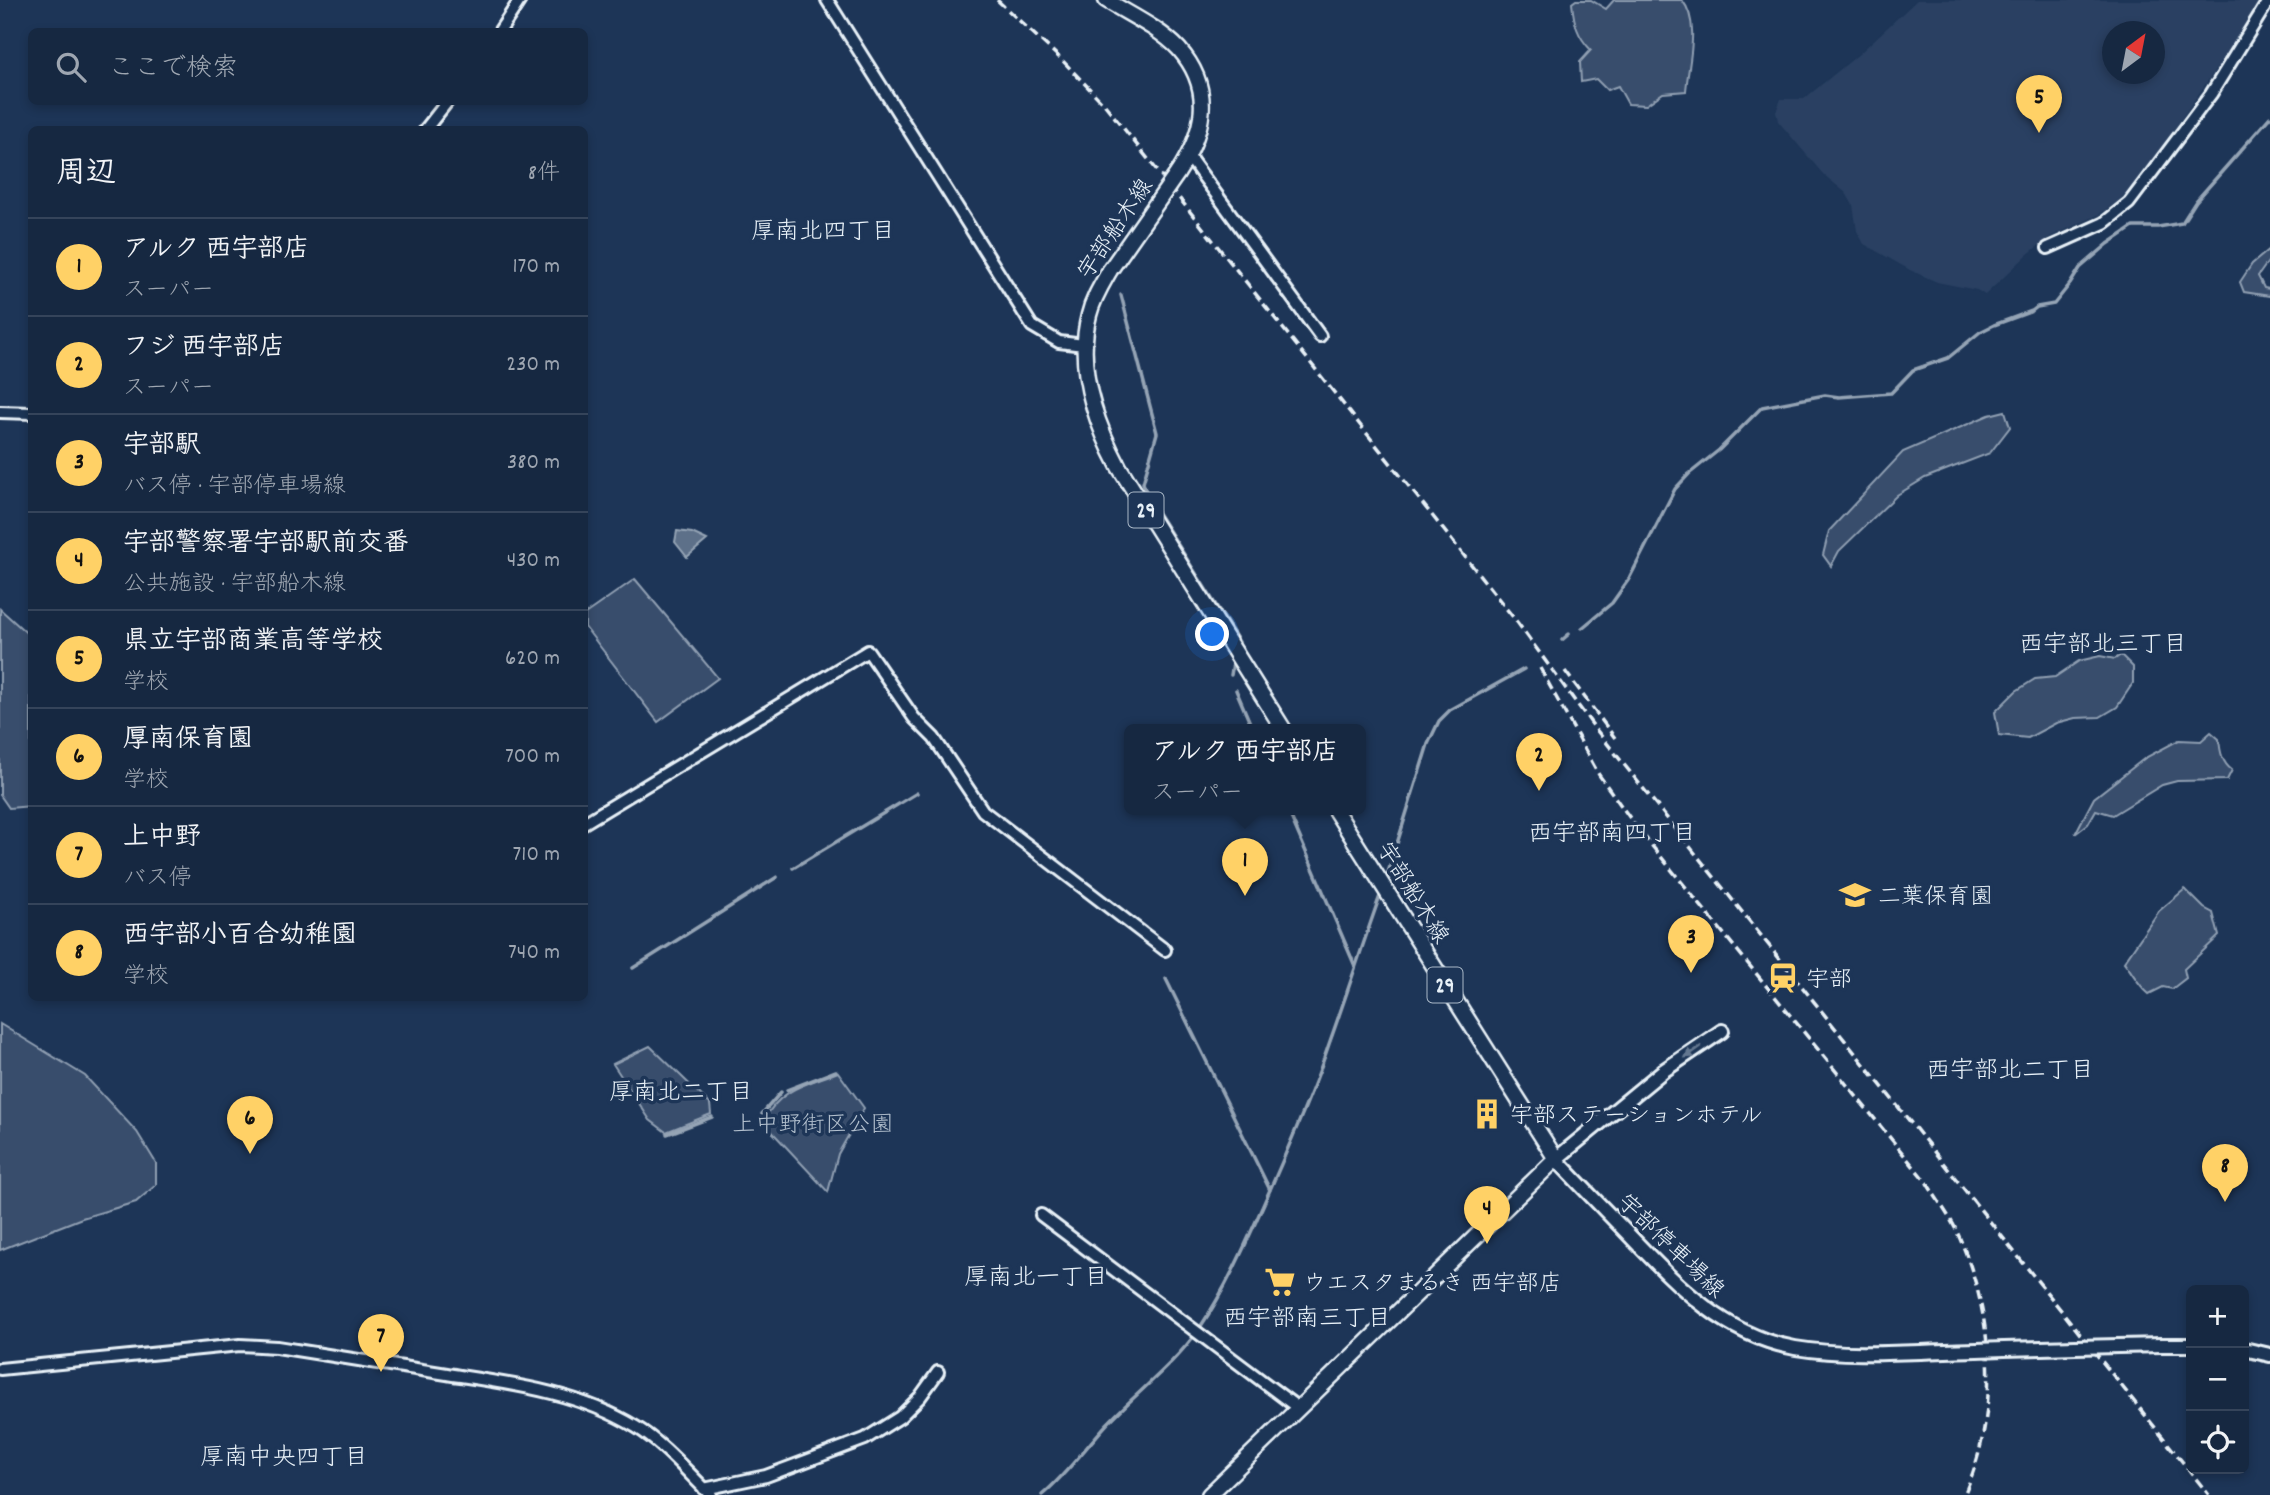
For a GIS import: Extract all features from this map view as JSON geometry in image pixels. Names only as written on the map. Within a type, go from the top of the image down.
[{"type":"main road","name":"宇部船木線","points":[[1106,0],[1166,38],[1178,49],[1192,67],[1200,91],[1202,114],[1197,140],[1189,157],[1098,290],[1089,313],[1084,345],[1090,386],[1106,443],[1119,467],[1280,724]]},
{"type":"main road","name":"宇部船木線","points":[[1338,815],[1556,1159]]},
{"type":"main road","points":[[1209,1495],[1556,1159],[1663,1071],[1722,1031]]},
{"type":"main road","name":"宇部停車場線","points":[[1556,1159],[1676,1284],[1715,1315],[1742,1331],[1780,1345],[1813,1351],[1862,1353],[2186,1345]]},
{"type":"main road","points":[[2249,1350],[2270,1355]]},
{"type":"street","points":[[502,28],[520,0]]},
{"type":"street","points":[[827,0],[1023,314],[1032,326],[1046,337],[1059,342],[1084,345]]},
{"type":"street","points":[[2048,248],[2104,223],[2129,203],[2210,94],[2269,0]]},
{"type":"street","points":[[428,126],[445,105]]},
{"type":"street","points":[[1189,157],[1320,336]]},
{"type":"street","points":[[0,412],[28,413]]},
{"type":"street","points":[[588,821],[868,651],[914,718],[934,738],[983,811],[1166,950]]},
{"type":"street","points":[[1041,1215],[1298,1408]]},
{"type":"street","points":[[0,1369],[240,1345],[278,1347],[531,1387],[583,1401],[638,1428],[674,1458],[708,1492],[766,1476],[865,1439],[887,1427],[910,1407],[938,1372]]},
{"type":"shaded area","points":[[1917,0],[2261,0],[2137,182],[2117,202],[2098,215],[2050,237],[1985,295],[1977,290],[1937,282],[1864,244],[1857,231],[1853,205],[1846,193],[1823,174],[1778,121],[1776,112],[1781,99],[1804,99],[1859,54]]},
{"type":"shaded area","points":[[677,531],[692,533],[707,540],[687,557],[675,542]]},
{"type":"green space","points":[[1576,0],[1591,0],[1606,9],[1614,0],[1682,0],[1688,9],[1692,32],[1686,91],[1663,93],[1646,105],[1628,104],[1618,86],[1607,90],[1596,79],[1581,82],[1580,62],[1591,50],[1582,40],[1575,23],[1572,3]]},
{"type":"green space","points":[[2270,249],[2270,259],[2258,276],[2264,288],[2270,289],[2270,296],[2244,292],[2240,282],[2252,264]]},
{"type":"green space","points":[[2005,411],[2010,427],[1990,453],[1925,478],[1897,495],[1839,551],[1831,566],[1823,555],[1829,531],[1903,452],[1989,415]]},
{"type":"green space","points":[[635,579],[718,678],[658,722],[588,631],[588,612]]},
{"type":"green space","points":[[0,609],[28,634],[28,806],[9,808],[0,795]]},
{"type":"green space","points":[[2121,655],[2133,667],[2133,683],[2117,707],[2100,717],[2075,718],[2056,723],[2028,738],[1999,735],[1995,712],[2016,691],[2035,679],[2055,677],[2079,661],[2100,656],[2115,659]]},
{"type":"green space","points":[[2211,732],[2219,739],[2224,760],[2232,770],[2227,780],[2177,781],[2162,785],[2113,815],[2096,810],[2088,824],[2075,834],[2094,798],[2145,758],[2179,740],[2201,741]]},
{"type":"green space","points":[[2185,889],[2213,913],[2219,936],[2184,969],[2186,978],[2172,989],[2163,987],[2149,994],[2124,962],[2159,911]]},
{"type":"green space","points":[[0,1024],[85,1076],[137,1132],[156,1163],[156,1185],[136,1202],[82,1218],[0,1250]]},
{"type":"green space","points":[[650,1046],[710,1104],[711,1114],[666,1132],[650,1120],[613,1064]]},
{"type":"green space","name":"上中野街区公園","points":[[838,1072],[864,1108],[838,1154],[828,1192],[763,1122],[777,1102],[794,1089]]},
{"type":"waterway","points":[[1582,628],[1612,603],[1629,579],[1675,489],[1762,407],[1825,395],[1839,397],[1891,393],[1913,370],[1948,358],[1980,332],[2037,307],[2054,304],[2080,268],[2133,227],[2182,223],[2196,201],[2270,117]]},
{"type":"waterway","points":[[1121,295],[1157,433],[1143,483],[1148,497],[1239,642]]},
{"type":"waterway","points":[[1562,640],[1569,634]]},
{"type":"waterway","points":[[1231,675],[1233,663]]},
{"type":"waterway","points":[[1386,879],[1428,744],[1439,721],[1450,710],[1524,669]]},
{"type":"waterway","points":[[1236,690],[1250,724]]},
{"type":"waterway","points":[[793,868],[917,793]]},
{"type":"waterway","points":[[1290,815],[1355,966]]},
{"type":"waterway","points":[[633,968],[777,877]]},
{"type":"waterway","points":[[1042,1495],[1068,1470],[1107,1424],[1178,1355],[1199,1329],[1219,1296],[1253,1227],[1308,1100],[1381,893]]},
{"type":"waterway","points":[[1166,979],[1270,1190]]},
{"type":"waterway","points":[[787,1090],[836,1071]]},
{"type":"waterway","points":[[762,1114],[781,1092]]},
{"type":"waterway","points":[[667,1134],[712,1117]]},
{"type":"railway","points":[[997,0],[1062,60],[1105,105],[1517,622],[1594,727],[2209,1495]]},
{"type":"railway","points":[[1540,668],[1599,775],[1635,825],[1927,1183],[1955,1227],[1979,1298],[1988,1364],[1984,1431],[1964,1495]]},
{"type":"railway","points":[[1565,671],[1615,738]]},
{"type":"place","name":"県立宇部商業高等学校","points":[[2039,133]]},
{"type":"place","name":"フジ 西宇部店","points":[[1539,791]]},
{"type":"place","name":"二葉保育園","points":[[1855,895]]},
{"type":"place","name":"アルク 西宇部店","points":[[1245,896]]},
{"type":"place","name":"宇部駅","points":[[1691,973]]},
{"type":"place","name":"宇部","points":[[1783,978]]},
{"type":"place","name":"宇部ステーションホテル","points":[[1487,1114]]},
{"type":"place","name":"厚南保育園","points":[[250,1154]]},
{"type":"place","name":"西宇部小百合幼稚園","points":[[2225,1202]]},
{"type":"place","name":"宇部警察署宇部駅前交番","points":[[1487,1244]]},
{"type":"place","name":"ウエスタまるき 西宇部店","points":[[1280,1282]]},
{"type":"place","name":"上中野","points":[[381,1372]]},
{"type":"district","name":"厚南北四丁目","points":[[823,230]]},
{"type":"district","name":"西宇部北三丁目","points":[[2103,643]]},
{"type":"district","name":"西宇部南四丁目","points":[[1612,832]]},
{"type":"district","name":"西宇部北二丁目","points":[[2010,1069]]},
{"type":"district","name":"厚南北二丁目","points":[[681,1091]]},
{"type":"district","name":"厚南北一丁目","points":[[1036,1276]]},
{"type":"district","name":"西宇部南三丁目","points":[[1307,1317]]},
{"type":"district","name":"厚南中央四丁目","points":[[284,1456]]}]
